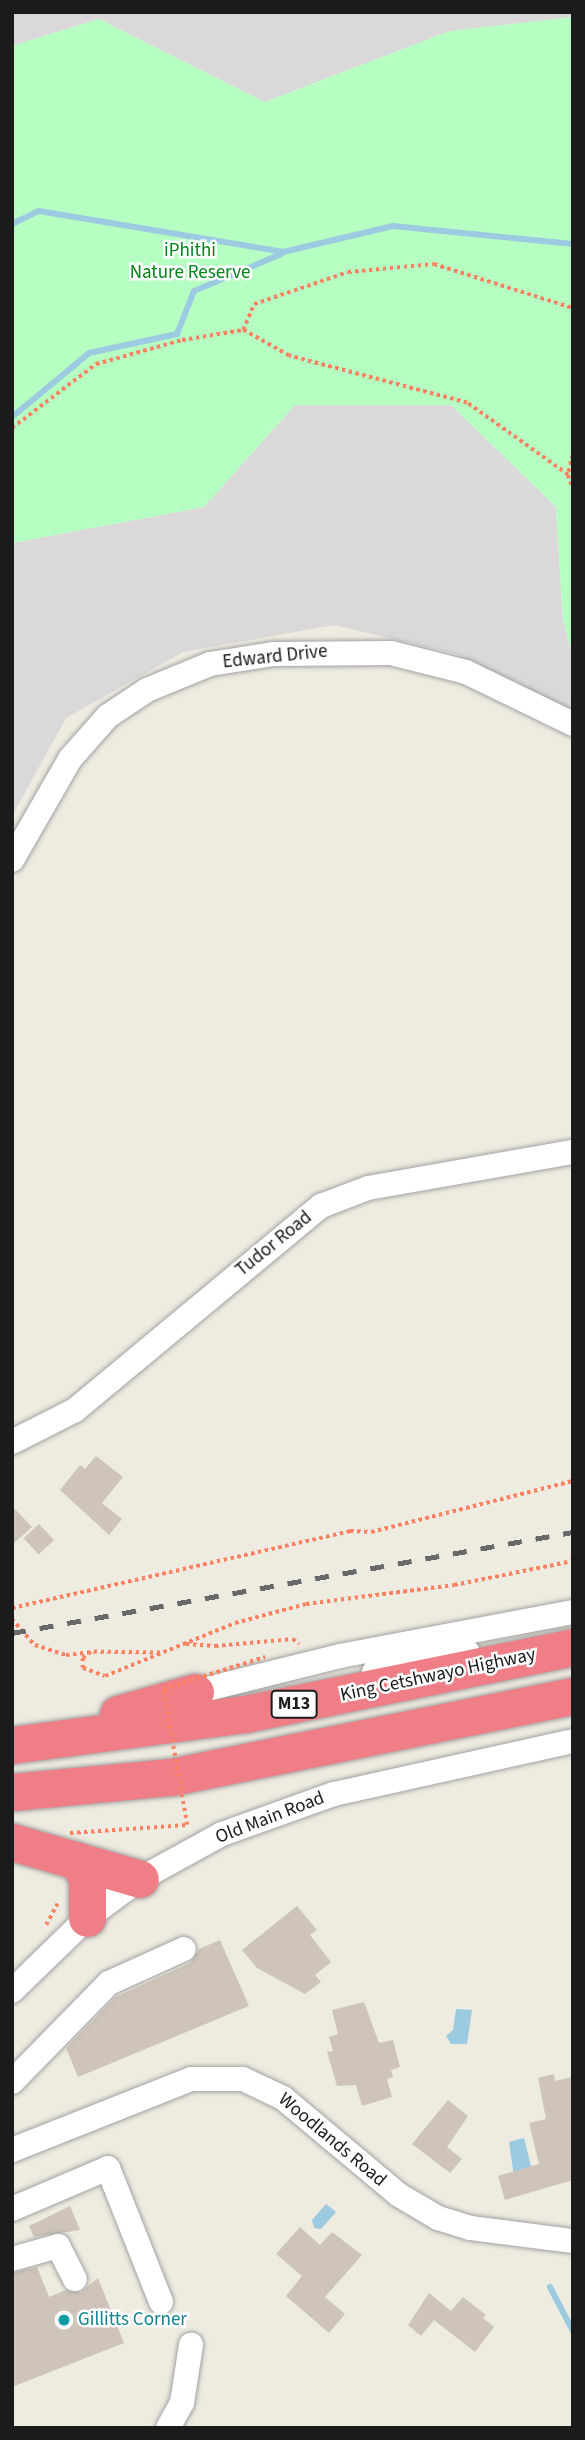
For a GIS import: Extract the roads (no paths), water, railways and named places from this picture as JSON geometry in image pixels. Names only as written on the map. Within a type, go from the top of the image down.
[{"type":"highway","name":"King Cetshwayo Highway","points":[[12,1744],[136,1731],[327,1697],[556,1650]]},
{"type":"highway","points":[[12,1744],[195,1692]]},
{"type":"highway","points":[[12,1792],[171,1777],[273,1759],[573,1696]]},
{"type":"highway","points":[[12,1808],[68,1812],[155,1803],[235,1779],[273,1759]]},
{"type":"highway","points":[[51,1846],[141,1879]]},
{"type":"highway","points":[[51,1846],[87,1877],[73,1909]]},
{"type":"street","name":"Edward Drive","points":[[12,860],[70,759],[108,716],[147,690],[210,664],[274,654],[391,653],[466,672],[573,723]]},
{"type":"street","name":"Tudor Road","points":[[12,1442],[75,1410],[321,1206],[368,1188],[573,1152]]},
{"type":"street","points":[[195,1692],[340,1656],[573,1612]]},
{"type":"street","name":"Old Main Road","points":[[12,1991],[73,1909],[141,1879],[222,1834],[334,1794],[573,1741]]},
{"type":"street","points":[[12,2082],[109,1983],[184,1949]]},
{"type":"street","name":"Woodlands Road","points":[[12,2150],[191,2079],[243,2079],[283,2098],[383,2183],[438,2218],[471,2228],[573,2241]]},
{"type":"street","points":[[12,2209],[108,2168],[161,2302]]},
{"type":"street","points":[[12,2259],[58,2246],[75,2278]]},
{"type":"street","points":[[168,2428],[182,2403],[191,2345]]},
{"type":"water","points":[[456,2009],[472,2010],[467,2044],[451,2044],[446,2036],[453,2030]]},
{"type":"water","points":[[524,2138],[532,2170],[514,2176],[509,2142]]},
{"type":"water","points":[[326,2204],[336,2212],[321,2229],[314,2228],[312,2220]]},
{"type":"waterway","points":[[12,224],[39,211],[283,252],[393,226],[573,244]]},
{"type":"waterway","points":[[12,417],[89,353],[177,334],[194,291],[281,254]]},
{"type":"waterway","points":[[550,2287],[573,2331]]},
{"type":"railway","points":[[12,1633],[573,1532]]},
{"type":"place","name":"Gillitts Corner","points":[[64,2320]]},
{"type":"park label","name":"iPhithi Nature Reserve","points":[[190,262]]}]
